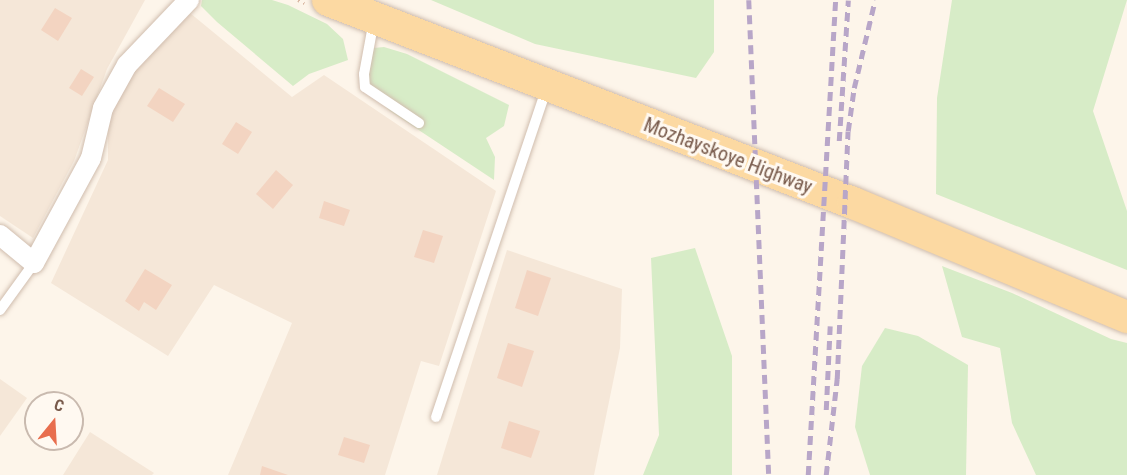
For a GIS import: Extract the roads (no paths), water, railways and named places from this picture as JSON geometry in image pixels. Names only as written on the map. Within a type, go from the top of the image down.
[{"type":"main road","name":"Mozhayskoye Highway","points":[[328,0],[547,87],[853,203],[1127,317]]},
{"type":"street","points":[[0,235],[34,263],[91,158],[103,108],[127,64],[189,0]]},
{"type":"lane","points":[[374,20],[364,74],[365,87],[419,123]]},
{"type":"lane","points":[[436,417],[547,87]]},
{"type":"lane","points":[[0,310],[34,263]]},
{"type":"railway","points":[[749,0],[769,475]]},
{"type":"railway","points":[[808,475],[835,0]]},
{"type":"railway","points":[[839,141],[848,0]]},
{"type":"railway","points":[[826,475],[837,379],[848,131],[854,88],[875,0]]},
{"type":"railway","points":[[826,410],[830,326]]}]
